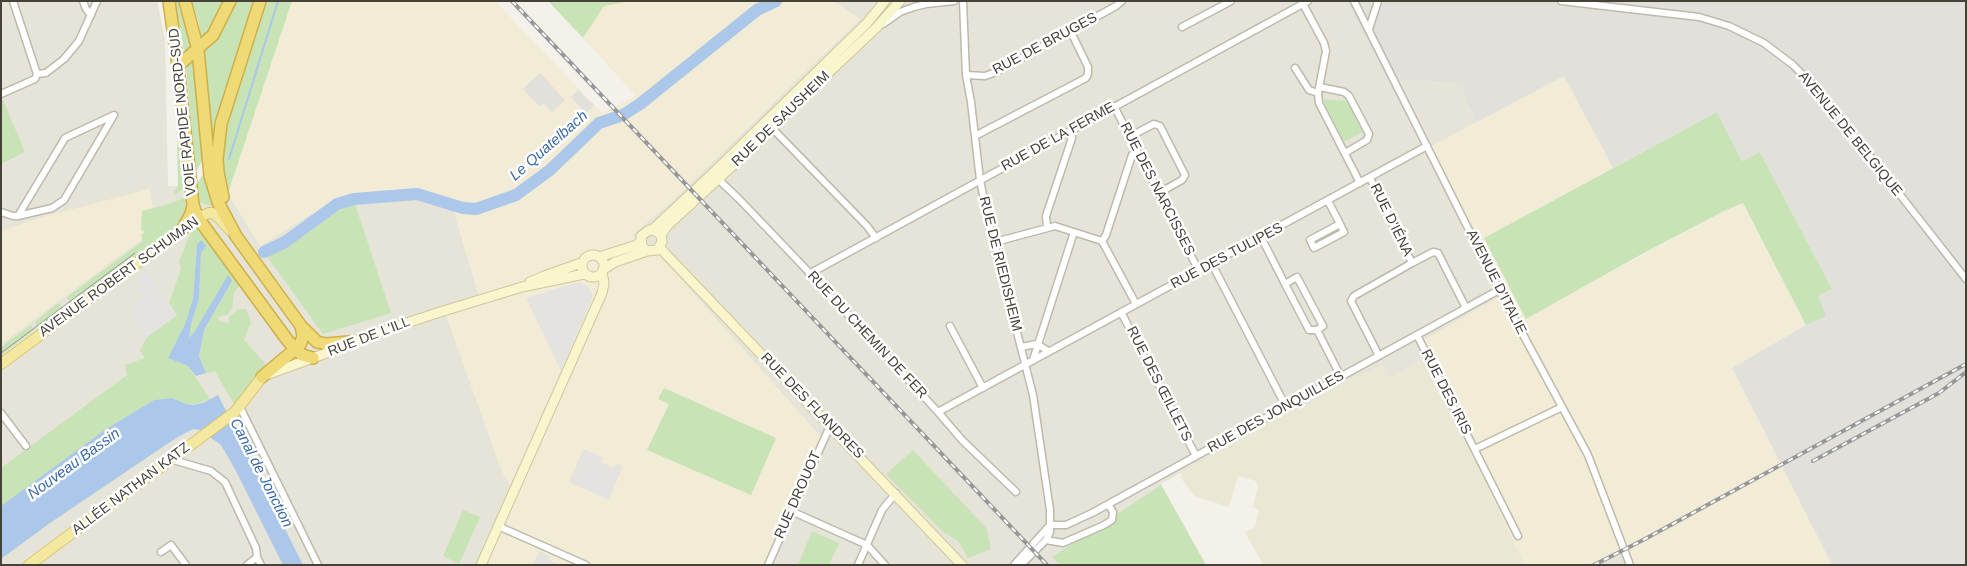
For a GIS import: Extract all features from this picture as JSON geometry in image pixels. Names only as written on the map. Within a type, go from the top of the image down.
[{"type":"highway","name":"VOIE RAPIDE NORD-SUD","points":[[169,1],[193,205],[198,218],[296,350],[302,355],[313,358]]},
{"type":"highway","name":"VOIE RAPIDE NORD-SUD","points":[[185,1],[198,50],[211,183],[218,202],[236,236],[301,326],[317,342],[326,344],[349,342]]},
{"type":"highway","points":[[178,66],[213,35],[230,1]]},
{"type":"highway","points":[[230,223],[229,213],[220,188],[218,172],[221,124],[260,1]]},
{"type":"highway","points":[[182,230],[191,214],[193,205]]},
{"type":"highway","points":[[262,377],[296,350],[302,340],[301,326]]},
{"type":"main road","name":"RUE DE SAUSHEIM","points":[[769,125],[885,1]]},
{"type":"main road","name":"RUE DE SAUSHEIM","points":[[661,235],[667,226],[715,177],[876,28],[900,1]]},
{"type":"main road","name":"RUE DE SAUSHEIM","points":[[652,230],[682,200],[715,177]]},
{"type":"main road","name":"AVENUE ROBERT SCHUMAN","points":[[1,364],[198,218],[213,213],[236,236]]},
{"type":"main road","points":[[593,278],[615,262],[660,248],[662,242],[661,235],[652,230],[646,232],[637,245],[599,257],[588,256],[581,263],[584,274],[593,278],[597,286],[598,300]]},
{"type":"main road","points":[[641,240],[642,246],[647,251]]},
{"type":"main road","name":"RUE DES FLANDRES","points":[[660,248],[896,493],[962,565]]},
{"type":"main road","points":[[481,565],[604,289],[603,262],[599,257]]},
{"type":"main road","name":"RUE DE L'ILL","points":[[522,287],[544,276],[581,263]]},
{"type":"main road","name":"RUE DE L'ILL","points":[[262,377],[332,351],[349,342],[522,287],[584,274]]},
{"type":"main road","points":[[236,410],[262,377]]},
{"type":"main road","name":"ALLÉE NATHAN KATZ","points":[[29,565],[236,410]]},
{"type":"street","points":[[1,94],[35,79],[37,74],[13,1]]},
{"type":"street","points":[[83,1],[91,15]]},
{"type":"street","points":[[37,74],[46,73],[72,51],[79,41],[97,1]]},
{"type":"street","points":[[876,28],[900,12],[925,2],[954,1]]},
{"type":"street","name":"RUE DE RIEDISHEIM","points":[[963,1],[966,75],[980,180],[991,233],[995,242],[1033,395],[1050,510],[1050,532],[1046,540]]},
{"type":"street","name":"RUE DE BRUGES","points":[[966,75],[985,76],[996,72],[1122,1]]},
{"type":"street","points":[[1182,27],[1231,1]]},
{"type":"street","name":"AVENUE D'ITALIE","points":[[1354,1],[1499,290],[1588,455],[1630,565]]},
{"type":"street","points":[[1369,29],[1378,1]]},
{"type":"street","name":"AVENUE DE BELGIQUE","points":[[1561,1],[1698,17],[1730,26],[1764,43],[1793,65],[1818,90],[1966,280]]},
{"type":"street","points":[[1306,3],[1326,51],[1319,90],[1319,103],[1360,184]]},
{"type":"street","name":"RUE DE LA FERME","points":[[808,274],[1306,3]]},
{"type":"street","points":[[975,136],[1086,78],[1088,67],[1070,30]]},
{"type":"street","points":[[1295,68],[1309,90],[1344,92],[1349,96],[1369,134],[1367,140],[1345,153]]},
{"type":"street","name":"RUE DES NARCISSES","points":[[1114,106],[1199,271]]},
{"type":"street","points":[[1,212],[18,216],[52,208],[64,200],[114,115],[64,138],[18,216]]},
{"type":"street","points":[[99,122],[105,124],[106,128]]},
{"type":"street","points":[[1130,137],[1154,124],[1160,126],[1185,175],[1182,180],[1158,193]]},
{"type":"street","points":[[769,125],[867,226],[876,238]]},
{"type":"street","points":[[1047,227],[1046,216],[1072,138],[1070,131]]},
{"type":"street","name":"RUE DES TULIPES","points":[[938,412],[1048,351],[1328,202],[1428,146]]},
{"type":"street","points":[[1102,241],[1106,235],[1132,155],[1136,151]]},
{"type":"street","name":"RUE DU CHEMIN DE FER","points":[[715,177],[739,199],[962,440],[1016,492]]},
{"type":"street","name":"RUE D'IÉNA","points":[[1370,178],[1412,263]]},
{"type":"street","points":[[1328,202],[1340,224],[1344,232],[1314,248],[1310,240],[1340,224]]},
{"type":"street","points":[[995,242],[1055,226],[1102,241],[1136,304]]},
{"type":"street","points":[[1033,360],[1074,232]]},
{"type":"street","points":[[1261,237],[1285,284],[1310,330],[1317,330],[1323,326],[1297,277],[1285,284]]},
{"type":"street","points":[[1379,356],[1351,301],[1354,296],[1412,263],[1433,252],[1438,253],[1466,308]]},
{"type":"street","points":[[1212,264],[1282,401]]},
{"type":"street","name":"RUE DES JONQUILLES","points":[[1050,525],[1071,524],[1499,290]]},
{"type":"street","name":"RUE DES ŒILLETS","points":[[1122,312],[1196,456]]},
{"type":"street","points":[[950,326],[983,388]]},
{"type":"street","points":[[1317,330],[1341,377]]},
{"type":"street","name":"RUE DES IRIS","points":[[1417,336],[1518,536]]},
{"type":"street","points":[[1021,346],[1037,344],[1048,351]]},
{"type":"street","name":"RUE DES IRIS","points":[[1475,449],[1562,407]]},
{"type":"street","points":[[236,410],[318,565]]},
{"type":"street","points":[[1,413],[26,446]]},
{"type":"street","name":"RUE DROUOT","points":[[768,565],[830,426]]},
{"type":"street","points":[[170,459],[211,471],[225,482],[256,548],[257,557],[261,565]]},
{"type":"street","points":[[858,565],[884,506],[896,493]]},
{"type":"street","points":[[1016,565],[1024,562],[1046,540],[1064,543],[1112,520],[1113,512],[1108,504]]},
{"type":"street","points":[[791,511],[867,545],[885,565]]},
{"type":"street","points":[[1016,565],[1050,525]]},
{"type":"street","points":[[498,526],[586,565]]},
{"type":"street","points":[[161,552],[171,545],[186,565]]},
{"type":"street","points":[[247,565],[257,557]]},
{"type":"shaded area","points":[[1,1],[157,1],[165,39],[168,186],[223,188],[228,193],[260,246],[327,204],[382,192],[425,190],[451,201],[481,303],[446,315],[515,493],[484,565],[1,565]]},
{"type":"shaded area","points":[[292,1],[495,1],[602,113],[636,96],[583,38],[604,6],[630,1],[833,1],[860,19],[671,202],[632,235],[662,258],[823,439],[766,565],[484,565],[515,493],[501,470],[446,315],[481,303],[451,201],[425,190],[382,192],[327,204],[260,246],[228,193]]},
{"type":"shaded area","points":[[833,1],[1345,1],[1387,79],[1463,84],[1465,99],[1477,122],[1425,150],[1497,298],[1418,344],[1425,359],[1390,378],[1384,367],[1380,366],[1363,375],[1359,375],[1323,394],[1322,398],[1308,405],[1304,404],[1161,484],[1206,565],[766,565],[632,235],[671,202],[860,19]]},
{"type":"shaded area","points":[[1345,1],[1966,1],[1966,565],[1832,565],[1732,368],[1825,316],[1818,296],[1832,289],[1760,152],[1742,161],[1717,112],[1613,168],[1564,76],[1477,122],[1465,99],[1463,84],[1387,79]]},
{"type":"shaded area","points":[[540,73],[565,100],[552,112],[543,103],[539,106],[523,89]]},
{"type":"shaded area","points":[[1564,75],[1613,168],[1484,238],[1526,318],[1724,211],[1743,203],[1806,325],[1732,368],[1832,565],[1634,565],[1629,546],[1586,565],[1525,565],[1417,344],[1497,298],[1425,150]]},
{"type":"shaded area","points":[[578,90],[594,106],[586,113],[571,97]]},
{"type":"shaded area","points":[[150,189],[156,229],[1,344],[1,231],[42,217]]},
{"type":"shaded area","points":[[147,272],[177,315],[147,337],[130,313],[136,308],[134,304],[143,297],[136,287],[140,284],[137,279]]},
{"type":"shaded area","points":[[578,282],[588,286],[592,293],[592,299],[561,371],[526,298]]},
{"type":"shaded area","points":[[1425,359],[1525,565],[1263,565],[1245,532],[1255,527],[1259,510],[1253,507],[1258,486],[1256,481],[1238,476],[1229,507],[1194,496],[1181,478],[1182,472],[1304,404],[1308,405],[1322,398],[1323,394],[1359,375],[1363,375],[1380,366],[1384,367],[1390,378]]},
{"type":"shaded area","points":[[583,449],[603,457],[601,462],[614,468],[617,463],[623,466],[609,500],[569,482]]},
{"type":"shaded area","points":[[1629,546],[1634,565],[1586,565]]},
{"type":"shaded area","points":[[539,551],[550,556],[549,560],[560,565],[533,565]]},
{"type":"green space","points":[[175,1],[180,1],[192,47],[187,52],[184,50]]},
{"type":"green space","points":[[192,1],[224,1],[207,36],[203,37],[200,33]]},
{"type":"green space","points":[[234,1],[257,1],[212,133],[203,52]]},
{"type":"green space","points":[[265,1],[292,1],[228,193],[223,188],[222,138]]},
{"type":"green space","points":[[548,1],[630,1],[604,6],[583,38]]},
{"type":"green space","points":[[192,60],[195,61],[204,157],[196,172],[186,69]]},
{"type":"green space","points":[[1323,99],[1347,101],[1363,132],[1344,142]]},
{"type":"green space","points":[[3,100],[25,152],[1,164],[1,101]]},
{"type":"green space","points":[[1717,112],[1742,161],[1760,152],[1832,289],[1818,296],[1826,316],[1806,325],[1743,203],[1642,254],[1526,319],[1484,238]]},
{"type":"green space","points":[[178,136],[184,188],[175,195],[174,193],[178,185]]},
{"type":"green space","points":[[204,173],[214,205],[212,206],[198,202],[196,185]]},
{"type":"green space","points":[[183,198],[185,199],[185,213],[179,226],[74,304],[70,304],[67,297],[143,241],[141,235],[145,232],[141,230],[142,211]]},
{"type":"green space","points":[[355,204],[391,313],[323,334],[266,255],[288,244],[332,213]]},
{"type":"green space","points":[[198,224],[240,285],[234,293],[232,310],[226,315],[218,317],[218,321],[229,323],[229,317],[238,309],[246,309],[251,323],[244,340],[266,365],[235,406],[215,371],[206,373],[199,356],[202,335],[232,281],[189,339],[191,324],[199,299],[201,253],[197,245],[193,299],[185,324],[168,358],[188,366],[210,399],[193,405],[172,398],[154,400],[106,429],[1,506],[1,468],[127,375],[125,365],[145,358],[140,350],[147,337],[177,315],[169,303],[181,269],[179,261],[193,227]]},
{"type":"green space","points":[[58,303],[64,309],[64,312],[61,311],[38,328],[35,322]]},
{"type":"green space","points":[[31,325],[35,329],[1,355],[1,347]]},
{"type":"green space","points":[[664,388],[776,438],[751,495],[647,450],[669,404],[658,399]]},
{"type":"green space","points":[[913,450],[987,529],[991,549],[968,558],[958,541],[942,531],[886,474]]},
{"type":"green space","points":[[1161,485],[1206,565],[1060,565],[1052,557]]},
{"type":"green space","points":[[463,510],[480,517],[459,564],[443,556]]},
{"type":"green space","points":[[812,531],[839,543],[829,565],[798,565]]},
{"type":"water","points":[[201,240],[206,246],[201,253],[199,299],[191,324],[189,338],[228,275],[232,281],[204,330],[199,356],[206,373],[196,376],[188,366],[168,358],[185,324],[193,299],[197,245]]},
{"type":"water","name":"Nouveau Bassin","points":[[218,395],[303,565],[283,565],[221,445],[200,430],[193,429],[176,438],[50,523],[1,559],[1,506],[106,429],[154,400],[172,398],[193,405],[203,403]]},
{"type":"waterway","points":[[229,159],[278,1]]},
{"type":"waterway","name":"Le Quatelbach","points":[[264,252],[285,242],[337,204],[354,199],[417,194],[463,208],[476,209],[516,195],[550,170],[599,123],[623,115],[640,104],[757,10],[776,1]]},
{"type":"tram line","points":[[1,353],[135,253]]},
{"type":"railway","points":[[512,1],[1047,565]]},
{"type":"railway","points":[[1594,565],[1966,364]]},
{"type":"railway","points":[[1813,461],[1939,393],[1966,372]]},
{"type":"water label","name":"Canal de Jonction","points":[[261,473]]}]
